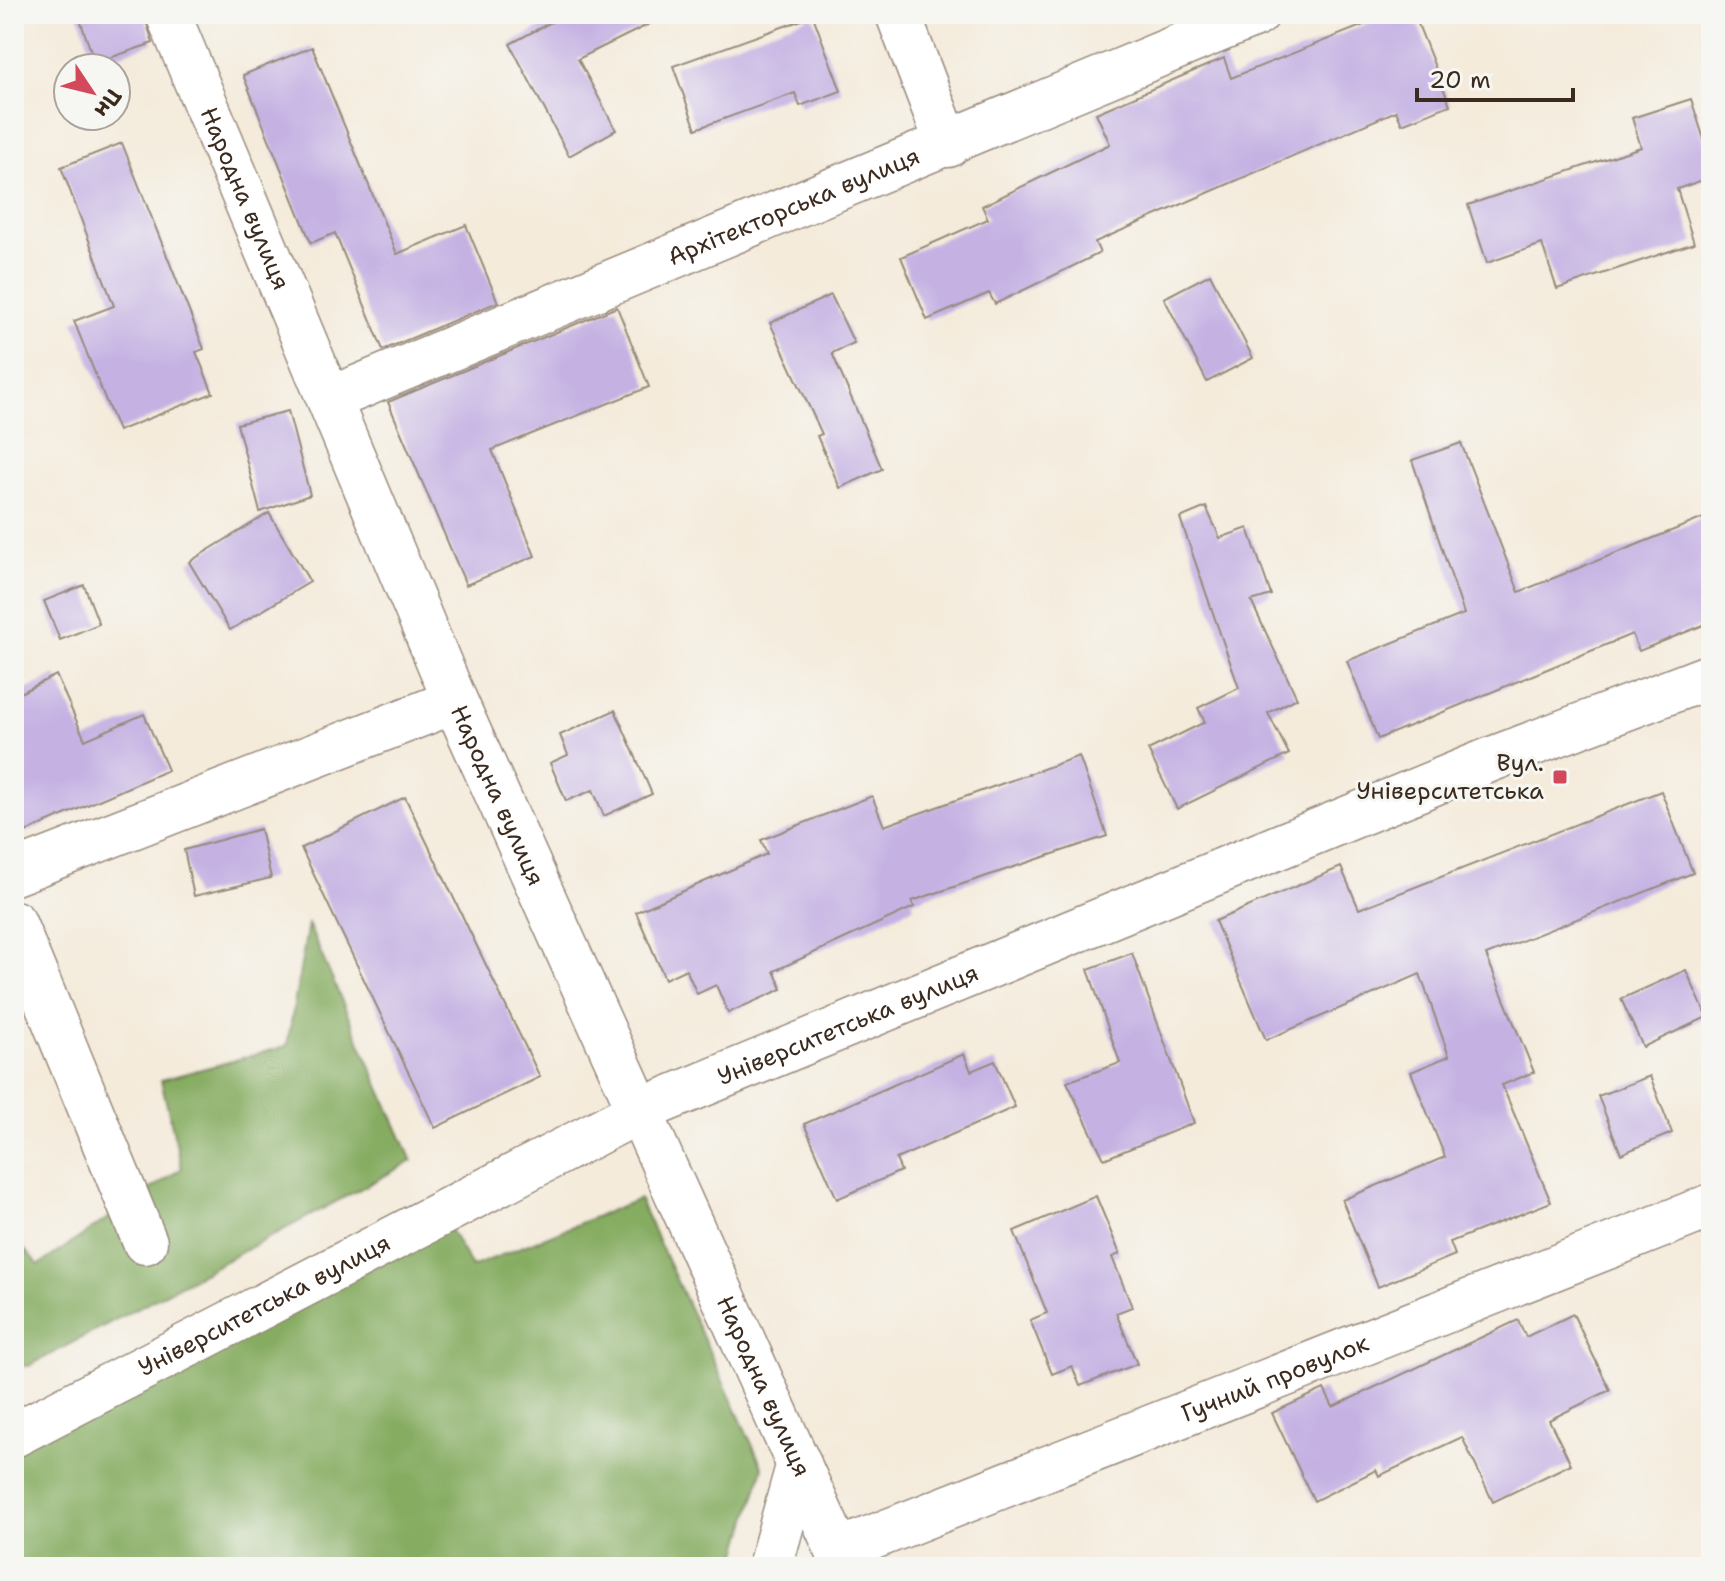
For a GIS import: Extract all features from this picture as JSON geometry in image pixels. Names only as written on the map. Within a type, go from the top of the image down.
[{"type":"street","name":"Народна вулиця","points":[[168,14],[455,701],[842,1559]]},
{"type":"street","points":[[898,14],[948,145]]},
{"type":"street","name":"Архітекторська вулиця","points":[[330,399],[948,145],[1257,14]]},
{"type":"street","name":"Університетська вулиця","points":[[14,1435],[641,1110],[1492,759],[1711,676]]},
{"type":"street","points":[[14,873],[455,701]]},
{"type":"street","points":[[14,923],[145,1242]]},
{"type":"street","name":"Гучний провулок","points":[[842,1559],[1045,1469],[1711,1206]]},
{"type":"street","points":[[770,1567],[799,1463]]},
{"type":"green space","points":[[308,924],[412,1161],[29,1366],[14,1365],[14,1239],[39,1265],[182,1168],[161,1080],[287,1046]]},
{"type":"green space","points":[[639,1199],[763,1468],[734,1567],[14,1567],[14,1435],[441,1214],[472,1267]]},
{"type":"building","points":[[78,14],[144,14],[153,43],[127,52],[91,52]]},
{"type":"building","points":[[566,14],[670,14],[578,59],[616,130],[569,156],[510,44]]},
{"type":"building","points":[[1391,14],[1414,14],[1450,105],[1402,124],[1396,111],[1095,242],[1100,253],[995,304],[989,293],[927,320],[901,257],[988,219],[982,206],[1110,144],[1096,113],[1224,58],[1231,78]]},
{"type":"building","points":[[813,16],[841,91],[800,106],[795,93],[696,129],[673,66]]},
{"type":"building","points":[[312,47],[397,254],[466,225],[498,302],[383,350],[335,233],[311,243],[243,75]]},
{"type":"building","points":[[1691,99],[1711,161],[1711,177],[1677,189],[1694,243],[1557,289],[1542,244],[1487,263],[1468,205],[1641,147],[1632,118]]},
{"type":"building","points":[[122,143],[204,349],[196,352],[213,393],[118,431],[74,321],[114,306],[61,167]]},
{"type":"building","points":[[1210,274],[1253,358],[1207,382],[1164,298]]},
{"type":"building","points":[[831,295],[854,343],[832,353],[882,469],[840,488],[817,436],[822,434],[770,323]]},
{"type":"building","points":[[617,307],[649,387],[492,450],[535,556],[466,585],[388,402]]},
{"type":"building","points":[[288,411],[310,495],[260,512],[237,424]]},
{"type":"building","points":[[1461,443],[1519,592],[1711,515],[1711,622],[1639,651],[1632,634],[1378,739],[1347,661],[1464,614],[1412,460]]},
{"type":"building","points":[[1206,507],[1220,538],[1248,528],[1271,595],[1251,601],[1297,698],[1268,713],[1289,754],[1177,809],[1148,750],[1205,722],[1198,708],[1239,688],[1180,518]]},
{"type":"building","points":[[269,513],[310,582],[230,630],[189,562]]},
{"type":"building","points":[[84,585],[99,624],[60,640],[44,601]]},
{"type":"building","points":[[56,675],[85,740],[144,714],[168,770],[14,837],[14,696]]},
{"type":"building","points":[[615,710],[652,794],[604,816],[593,790],[566,801],[550,763],[568,755],[560,735]]},
{"type":"building","points":[[1079,756],[1107,836],[912,901],[914,907],[774,971],[782,989],[728,1013],[716,985],[697,994],[686,969],[665,979],[636,912],[767,854],[761,840],[872,796],[884,826]]},
{"type":"building","points":[[1661,791],[1693,873],[1486,955],[1534,1072],[1502,1085],[1551,1202],[1450,1242],[1455,1255],[1378,1287],[1342,1200],[1445,1157],[1411,1072],[1449,1056],[1420,974],[1266,1040],[1215,921],[1341,867],[1359,909]]},
{"type":"building","points":[[405,797],[540,1077],[435,1128],[301,848]]},
{"type":"building","points":[[260,829],[271,878],[194,896],[184,850]]},
{"type":"building","points":[[1132,953],[1194,1123],[1104,1159],[1067,1082],[1120,1063],[1088,969]]},
{"type":"building","points":[[1686,970],[1707,1017],[1643,1047],[1621,999]]},
{"type":"building","points":[[964,1054],[971,1071],[995,1061],[1015,1107],[896,1159],[901,1171],[837,1199],[804,1124]]},
{"type":"building","points":[[1650,1076],[1672,1133],[1621,1154],[1598,1096]]},
{"type":"building","points":[[1096,1196],[1120,1254],[1112,1257],[1132,1307],[1116,1313],[1137,1364],[1080,1386],[1072,1366],[1052,1374],[1030,1320],[1047,1313],[1014,1231]]},
{"type":"building","points":[[1573,1314],[1610,1390],[1549,1420],[1571,1464],[1493,1502],[1462,1437],[1379,1476],[1376,1470],[1314,1501],[1272,1413],[1324,1389],[1333,1407],[1518,1320],[1526,1337]]},
{"type":"place","name":"Вул. Університетська","points":[[1560,777]]}]
